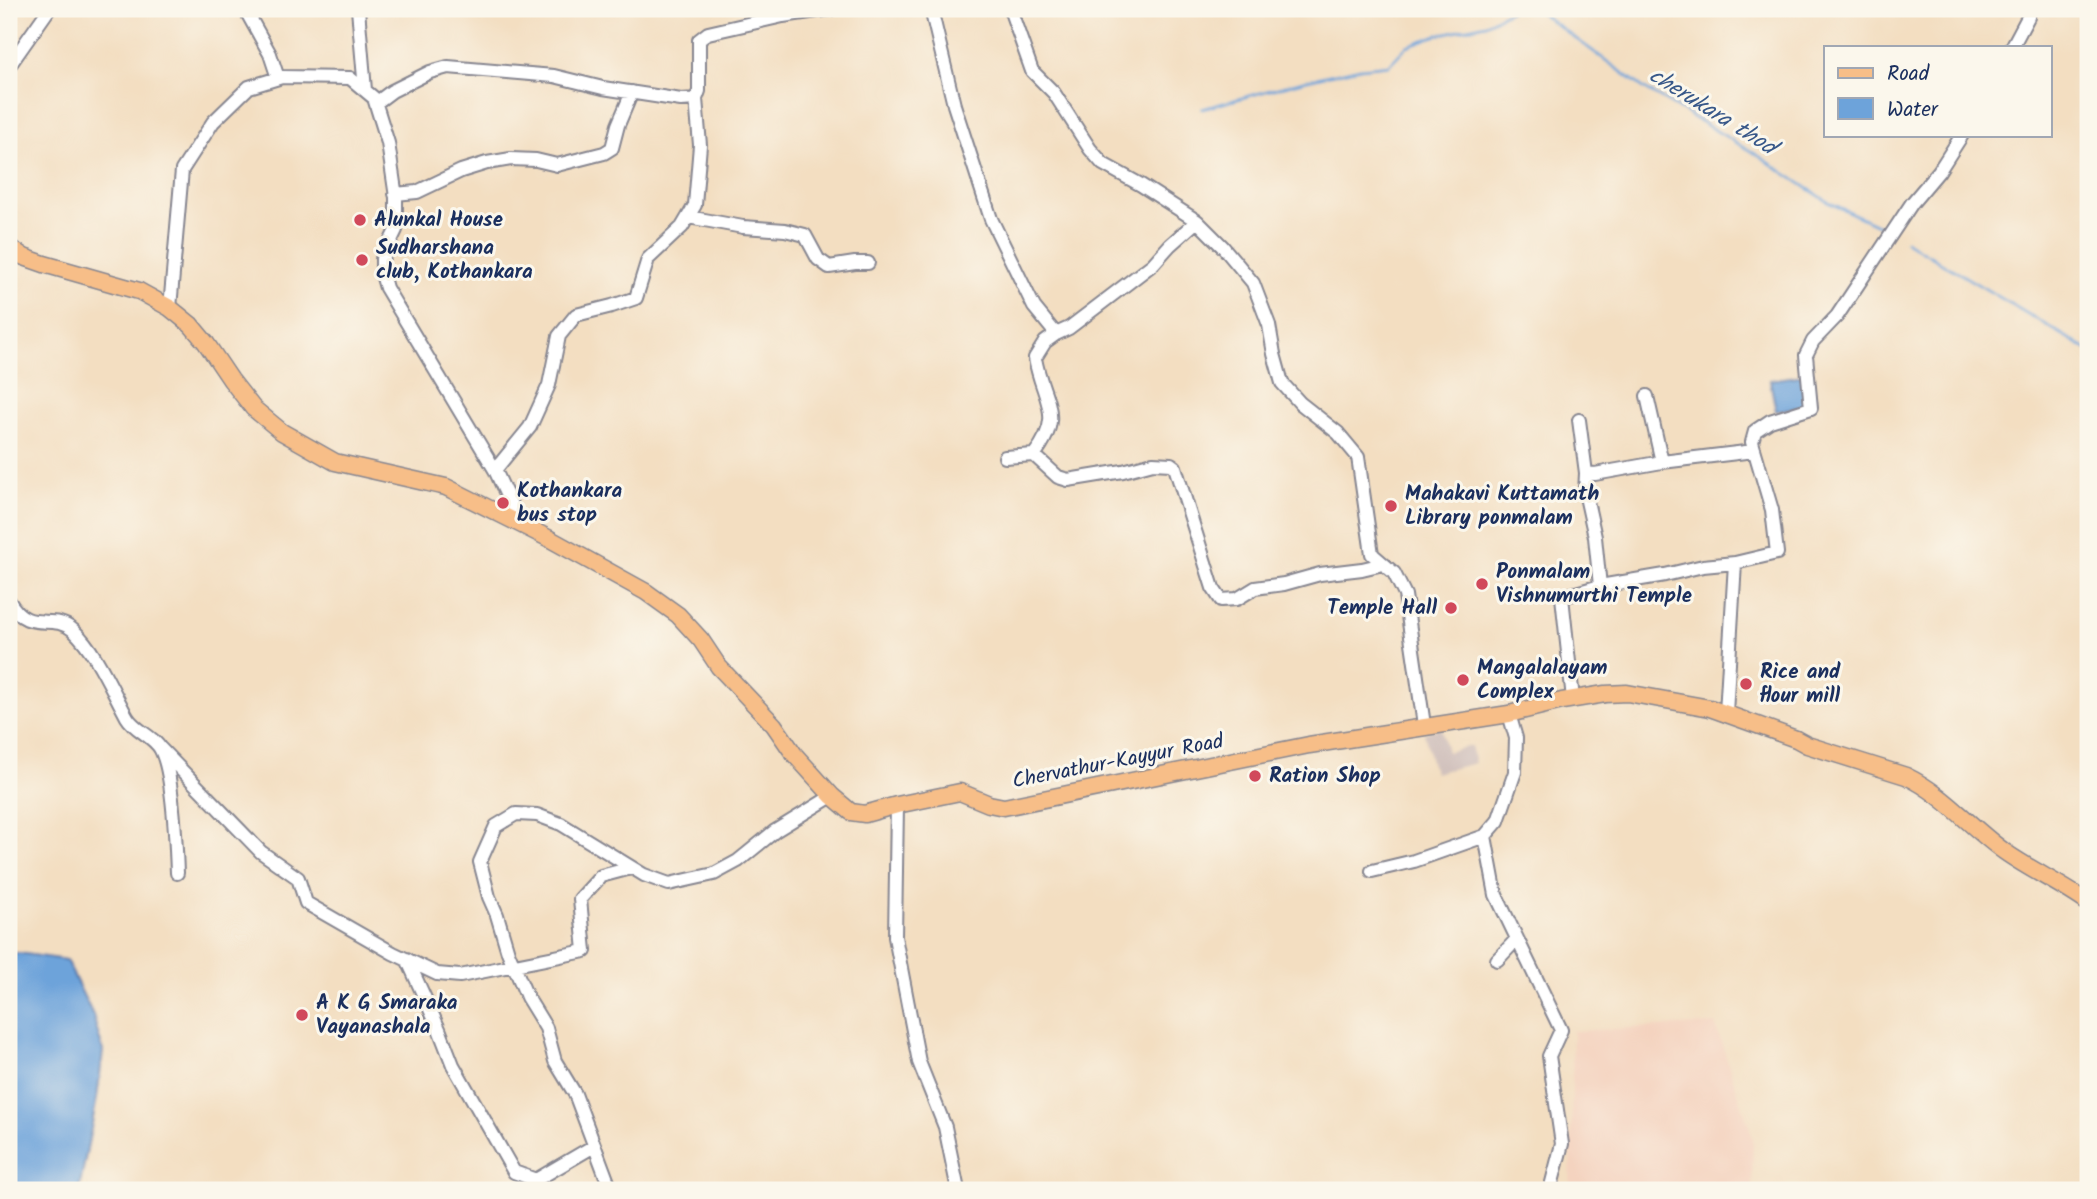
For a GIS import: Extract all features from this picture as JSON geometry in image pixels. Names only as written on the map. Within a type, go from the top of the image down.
[{"type":"main road","name":"Chervathur-Kayyur Road","points":[[9,247],[24,257],[44,264],[139,291],[170,308],[191,325],[206,343],[243,396],[282,432],[335,462],[446,487],[646,592],[678,615],[701,640],[719,667],[774,725],[794,754],[832,796],[851,812],[865,814],[897,804],[960,792],[1004,807],[1309,745],[1509,714],[1573,699],[1627,693],[1726,713],[1796,738],[1807,745],[1906,776],[1937,794],[2007,853],[2088,903]]},
{"type":"street","points":[[9,66],[49,9]]},
{"type":"street","points":[[245,9],[270,54],[278,78]]},
{"type":"street","points":[[358,9],[365,90]]},
{"type":"street","points":[[495,470],[530,427],[549,385],[559,336],[576,315],[636,298],[648,259],[682,227],[695,205],[700,159],[696,99],[699,91],[699,40],[708,33],[783,16],[831,9]]},
{"type":"street","points":[[931,9],[954,105],[991,219],[1034,307],[1056,334]]},
{"type":"street","points":[[1010,9],[1031,71],[1054,93],[1083,139],[1103,164],[1197,221],[1254,283],[1269,326],[1283,383],[1300,403],[1338,433],[1358,457],[1372,555],[1394,573],[1405,595],[1424,726]]},
{"type":"street","points":[[2013,46],[2028,17],[2029,9]]},
{"type":"street","points":[[376,103],[392,91],[429,72],[448,67],[554,76],[681,100],[696,99]]},
{"type":"street","points":[[170,308],[182,170],[213,122],[249,87],[278,78],[350,78],[374,98],[388,143],[395,194],[396,230],[382,259],[386,288],[495,470],[520,524]]},
{"type":"street","points":[[395,194],[417,192],[461,171],[487,163],[511,159],[557,165],[604,153],[612,148],[632,92]]},
{"type":"street","points":[[1573,699],[1562,597],[1600,586],[1703,566],[1735,563],[1777,553],[1772,510],[1752,442],[1755,431],[1770,421],[1811,408],[1806,355],[1813,341],[1837,316],[1912,203],[1939,171],[1961,136]]},
{"type":"street","points":[[688,217],[805,235],[818,259],[829,267],[855,262],[868,263]]},
{"type":"street","points":[[1034,455],[1046,440],[1051,422],[1045,387],[1038,378],[1035,358],[1045,342],[1069,328],[1153,264],[1170,244],[1197,221]]},
{"type":"street","points":[[1647,396],[1662,463]]},
{"type":"street","points":[[1579,420],[1586,473],[1585,492],[1595,537],[1600,586]]},
{"type":"street","points":[[1586,473],[1595,474],[1754,451]]},
{"type":"street","points":[[1005,457],[1034,455],[1058,477],[1068,480],[1153,463],[1171,464],[1175,467],[1213,587],[1221,600],[1237,599],[1255,588],[1383,564]]},
{"type":"street","points":[[1726,713],[1735,563]]},
{"type":"street","points":[[9,601],[20,616],[31,622],[58,622],[71,628],[106,677],[129,720],[160,748],[261,852],[298,878],[306,903],[437,974],[460,976],[585,951],[580,899],[601,876],[631,868]]},
{"type":"street","points":[[1372,871],[1414,861],[1485,835],[1498,821],[1515,772],[1517,738],[1509,714]]},
{"type":"street","points":[[160,748],[168,774],[177,873]]},
{"type":"street","points":[[611,1190],[575,1094],[555,1061],[545,1028],[527,997],[505,946],[498,915],[489,897],[480,862],[496,826],[516,814],[537,815],[561,824],[644,875],[669,884],[714,874],[738,861],[775,831],[832,796]]},
{"type":"street","points":[[897,804],[895,937],[919,1062],[945,1127],[958,1190]]},
{"type":"street","points":[[1485,835],[1496,895],[1560,1030],[1549,1056],[1562,1144],[1550,1190]]},
{"type":"street","points":[[1497,960],[1517,939]]},
{"type":"street","points":[[407,959],[453,1065],[514,1172],[536,1180],[594,1146]]},
{"type":"shaded area","points":[[1441,728],[1447,752],[1471,746],[1475,763],[1434,773],[1424,733]]},
{"type":"shaded area","points":[[1715,1024],[1753,1138],[1752,1190],[1570,1190],[1573,1031]]},
{"type":"water","points":[[1804,375],[1807,405],[1776,411],[1770,380]]},
{"type":"water","points":[[9,953],[66,960],[93,1015],[103,1051],[79,1190],[9,1190]]},
{"type":"waterway","points":[[1202,109],[1303,81],[1360,68],[1389,65],[1407,46],[1437,35],[1486,24],[1513,9]]},
{"type":"waterway","name":"cherukara thod","points":[[1535,9],[1645,89],[1759,156],[1830,203],[1882,227]]},
{"type":"waterway","points":[[1905,241],[2088,350]]},
{"type":"place","name":"Alunkal House","points":[[360,220]]},
{"type":"place","name":"Sudharshana club, Kothankara","points":[[362,260]]},
{"type":"place","name":"Kothankara bus stop","points":[[503,503]]},
{"type":"place","name":"Mahakavi Kuttamath Library ponmalam","points":[[1391,506]]},
{"type":"place","name":"Ponmalam Vishnumurthi Temple","points":[[1482,584]]},
{"type":"place","name":"Temple Hall","points":[[1451,608]]},
{"type":"place","name":"Mangalalayam Complex","points":[[1463,680]]},
{"type":"place","name":"Rice and flour mill","points":[[1746,684]]},
{"type":"place","name":"Ration Shop","points":[[1255,776]]},
{"type":"place","name":"A K G Smaraka Vayanashala","points":[[302,1015]]}]
